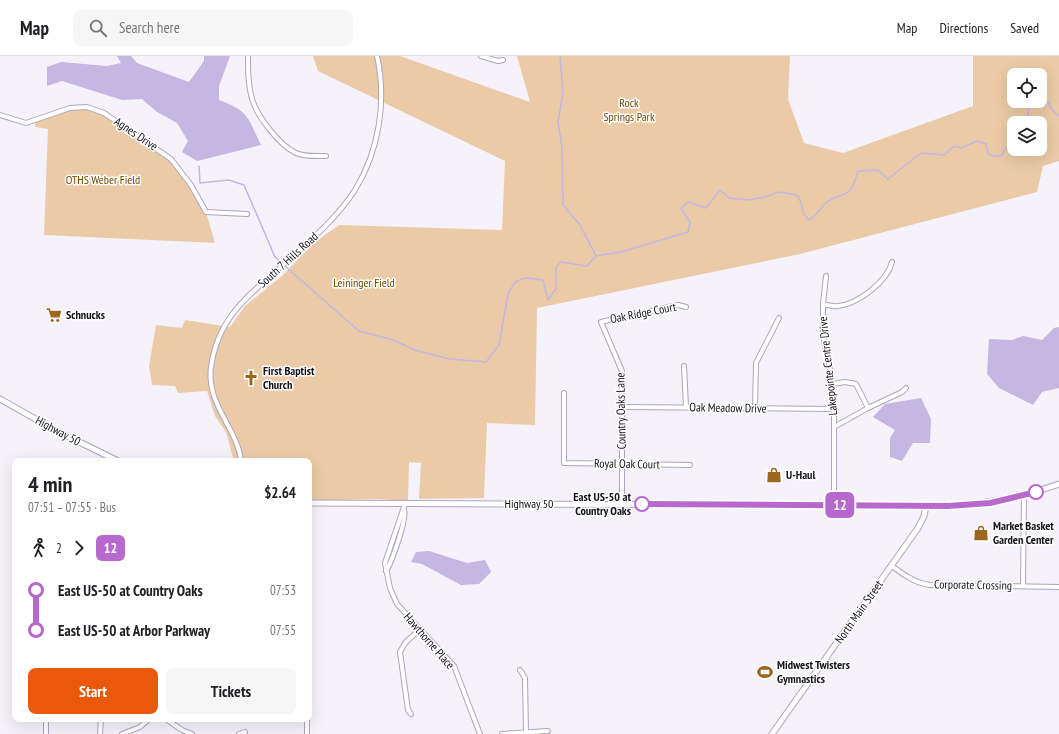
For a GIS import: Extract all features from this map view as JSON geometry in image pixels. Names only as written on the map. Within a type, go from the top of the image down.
[{"type":"main road","name":"Highway 50","points":[[0,399],[55,430],[112,458]]},
{"type":"main road","name":"Highway 50","points":[[312,503],[966,506],[1024,496],[1059,484]]},
{"type":"main road","name":"North Main Street","points":[[772,734],[918,528],[926,506]]},
{"type":"street","points":[[248,56],[248,82],[251,96],[266,126],[287,148],[295,153],[326,156]]},
{"type":"street","name":"South 7 Hills Road","points":[[240,458],[237,444],[219,411],[213,389],[211,369],[216,341],[230,316],[253,292],[319,232],[354,191],[368,164],[380,122],[382,87],[377,56]]},
{"type":"street","points":[[482,56],[498,61],[503,60]]},
{"type":"street","name":"Agnes Drive","points":[[0,115],[26,123],[70,108],[87,107],[96,109],[171,159],[191,185],[206,212],[247,214]]},
{"type":"street","points":[[822,304],[837,307],[854,301],[886,276],[892,262]]},
{"type":"street","name":"Lakepointe Centre Drive","points":[[826,276],[822,304],[823,335],[833,384],[834,505]]},
{"type":"street","name":"Oak Ridge Court","points":[[601,322],[678,305],[686,307]]},
{"type":"street","points":[[755,408],[756,363],[779,318]]},
{"type":"street","name":"Country Oaks Lane","points":[[601,322],[622,371],[622,504]]},
{"type":"street","points":[[684,366],[686,407]]},
{"type":"street","points":[[833,384],[845,382],[856,384],[868,408]]},
{"type":"street","points":[[834,427],[868,408],[902,392],[906,388]]},
{"type":"street","name":"Royal Oak Court","points":[[564,392],[564,463],[690,465]]},
{"type":"street","name":"Oak Meadow Drive","points":[[622,407],[834,409]]},
{"type":"street","points":[[1023,586],[1024,496]]},
{"type":"street","name":"Hawthorne Place","points":[[405,504],[386,555],[385,564],[390,588],[397,604],[454,666],[480,734]]},
{"type":"street","name":"Corporate Crossing","points":[[892,566],[911,580],[925,584],[1059,587]]},
{"type":"street","points":[[411,714],[408,710],[400,652],[405,643],[420,628]]},
{"type":"street","points":[[520,670],[525,678],[526,733]]},
{"type":"street","points":[[46,722],[46,734]]},
{"type":"street","points":[[100,734],[101,722]]},
{"type":"street","points":[[122,734],[140,727],[146,722]]},
{"type":"street","points":[[170,722],[182,730],[192,734]]},
{"type":"street","points":[[307,722],[307,734]]},
{"type":"street","points":[[502,734],[548,731]]},
{"type":"street","points":[[239,734],[245,732]]},
{"type":"green space","points":[[313,56],[400,56],[530,102],[517,56],[790,56],[788,99],[804,143],[843,153],[973,106],[973,56],[1059,56],[1059,161],[1043,166],[1037,192],[800,254],[537,308],[535,425],[487,423],[484,498],[419,499],[421,463],[409,462],[408,501],[377,499],[312,501],[312,458],[233,458],[226,432],[215,416],[207,391],[178,393],[175,386],[152,385],[149,366],[156,325],[182,328],[185,320],[230,327],[245,306],[282,276],[315,242],[339,225],[502,230],[505,161],[318,71]]},
{"type":"green space","name":"OTHS Weber Field","points":[[70,108],[96,109],[177,165],[206,212],[215,243],[44,235],[48,129],[35,127],[35,121]]},
{"type":"shaded area","points":[[117,56],[131,56],[137,63],[189,82],[204,61],[204,56],[230,56],[219,86],[219,100],[236,108],[246,116],[261,145],[197,161],[182,152],[188,141],[177,123],[157,112],[142,99],[122,100],[62,81],[47,86],[47,67],[61,62],[107,66],[121,63]]},
{"type":"shaded area","points":[[1059,327],[1059,388],[1042,392],[1033,405],[999,388],[987,374],[989,339],[1012,340],[1023,336],[1042,340],[1054,328]]},
{"type":"shaded area","points":[[921,398],[931,419],[930,443],[913,443],[902,461],[890,457],[890,438],[895,430],[873,417],[885,404]]},
{"type":"shaded area","points":[[429,551],[467,563],[485,560],[491,572],[479,584],[461,585],[422,564],[411,562],[416,552]]},
{"type":"waterway","points":[[560,56],[563,93],[558,122],[562,148],[563,205],[580,225],[596,256]]},
{"type":"waterway","points":[[1047,102],[1059,117]]},
{"type":"waterway","points":[[596,256],[621,252],[688,232],[690,222],[681,208],[688,202],[706,208],[720,190],[729,198],[749,200],[765,197],[778,192],[793,194],[799,197],[804,214],[809,220],[815,216],[828,201],[847,193],[855,182],[858,171],[878,170],[888,179],[921,153],[944,155],[954,146],[961,148],[977,141],[986,144],[988,153],[992,156],[1001,156],[1010,143],[1012,123],[1027,120],[1029,108]]},
{"type":"waterway","points":[[199,166],[200,183],[229,180],[244,185],[275,257],[281,262]]},
{"type":"waterway","points":[[286,267],[359,331],[393,340],[415,350],[449,359],[486,362],[499,345],[508,294],[515,282],[525,278],[543,280],[548,300],[556,289],[556,267],[561,262],[587,266],[596,256]]},
{"type":"bus line","name":"12","points":[[642,504],[966,506],[990,503],[1036,492]]},
{"type":"place","name":"Schnucks","points":[[54,315]]},
{"type":"place","name":"First Baptist Church","points":[[251,378]]},
{"type":"place","name":"U-Haul","points":[[774,475]]},
{"type":"place","name":"East US-50 at Country Oaks","points":[[642,504]]},
{"type":"place","name":"Market Basket Garden Center","points":[[981,533]]},
{"type":"place","name":"Midwest Twisters Gymnastics","points":[[765,672]]},
{"type":"park label","name":"Rock Springs Park","points":[[629,110]]},
{"type":"park label","name":"Leininger Field","points":[[364,283]]}]
